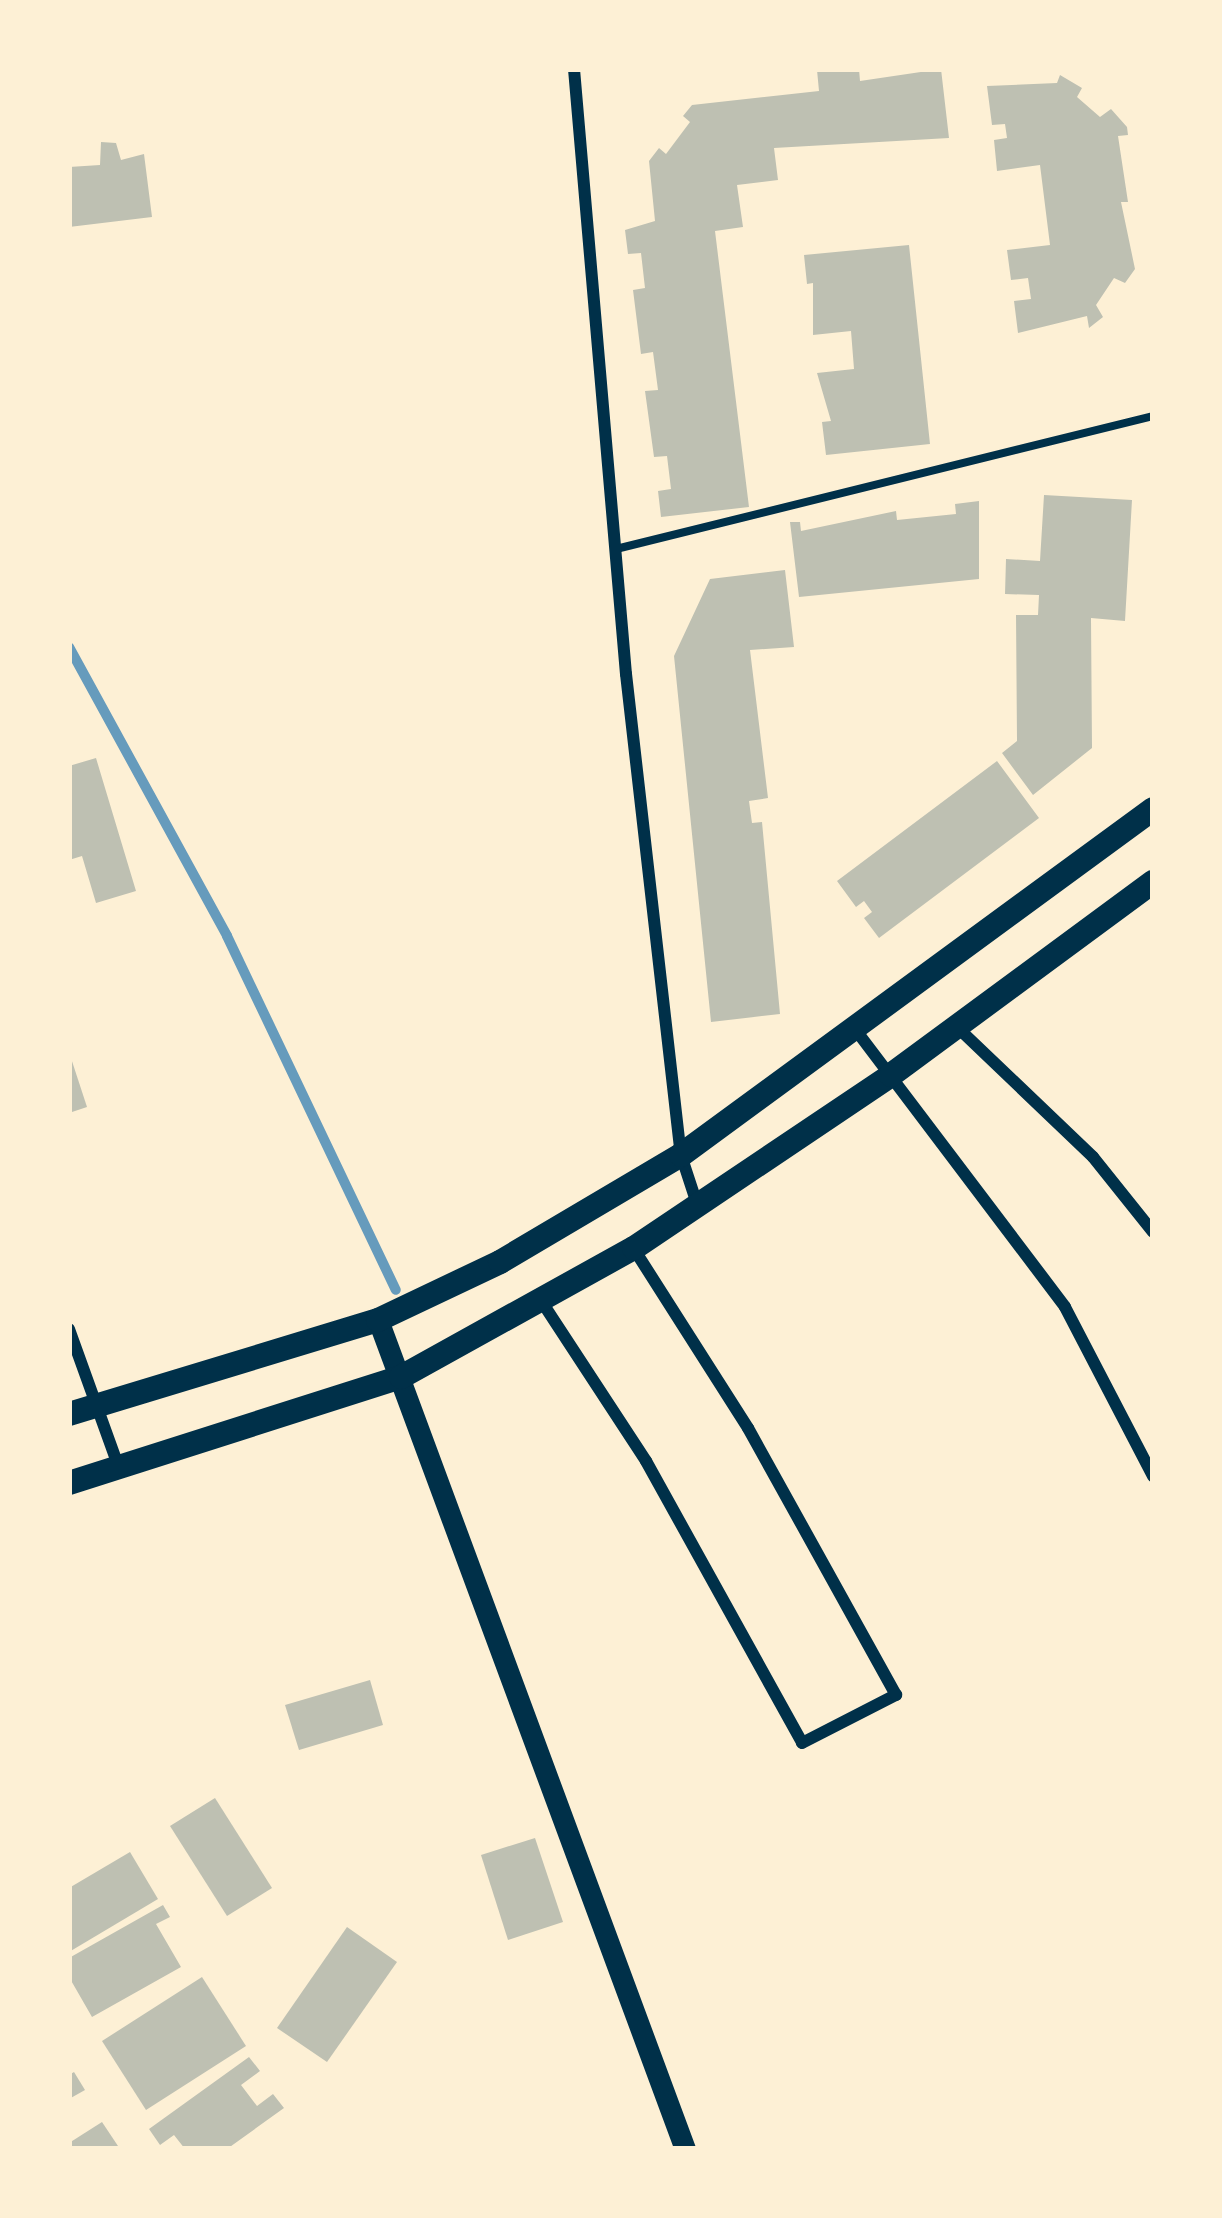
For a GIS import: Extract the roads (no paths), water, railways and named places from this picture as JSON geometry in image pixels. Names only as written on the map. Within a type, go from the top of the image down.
[{"type":"main road","points":[[69,1414],[378,1321],[500,1262],[681,1155],[1153,809]]},
{"type":"main road","points":[[69,1483],[401,1377],[634,1248],[698,1206],[891,1075],[1153,883]]},
{"type":"street","points":[[574,69],[614,549],[681,1155],[698,1206]]},
{"type":"street","points":[[956,1027],[1093,1157],[1153,1232]]},
{"type":"street","points":[[856,1030],[1065,1307],[1153,1476]]},
{"type":"street","points":[[540,1299],[646,1461],[802,1743],[896,1695],[748,1428],[634,1248]]},
{"type":"street","points":[[378,1321],[685,2149]]},
{"type":"street","points":[[69,1329],[118,1468]]},
{"type":"lane","points":[[614,549],[1153,416]]},
{"type":"waterway","points":[[69,647],[227,936],[396,1290]]}]
